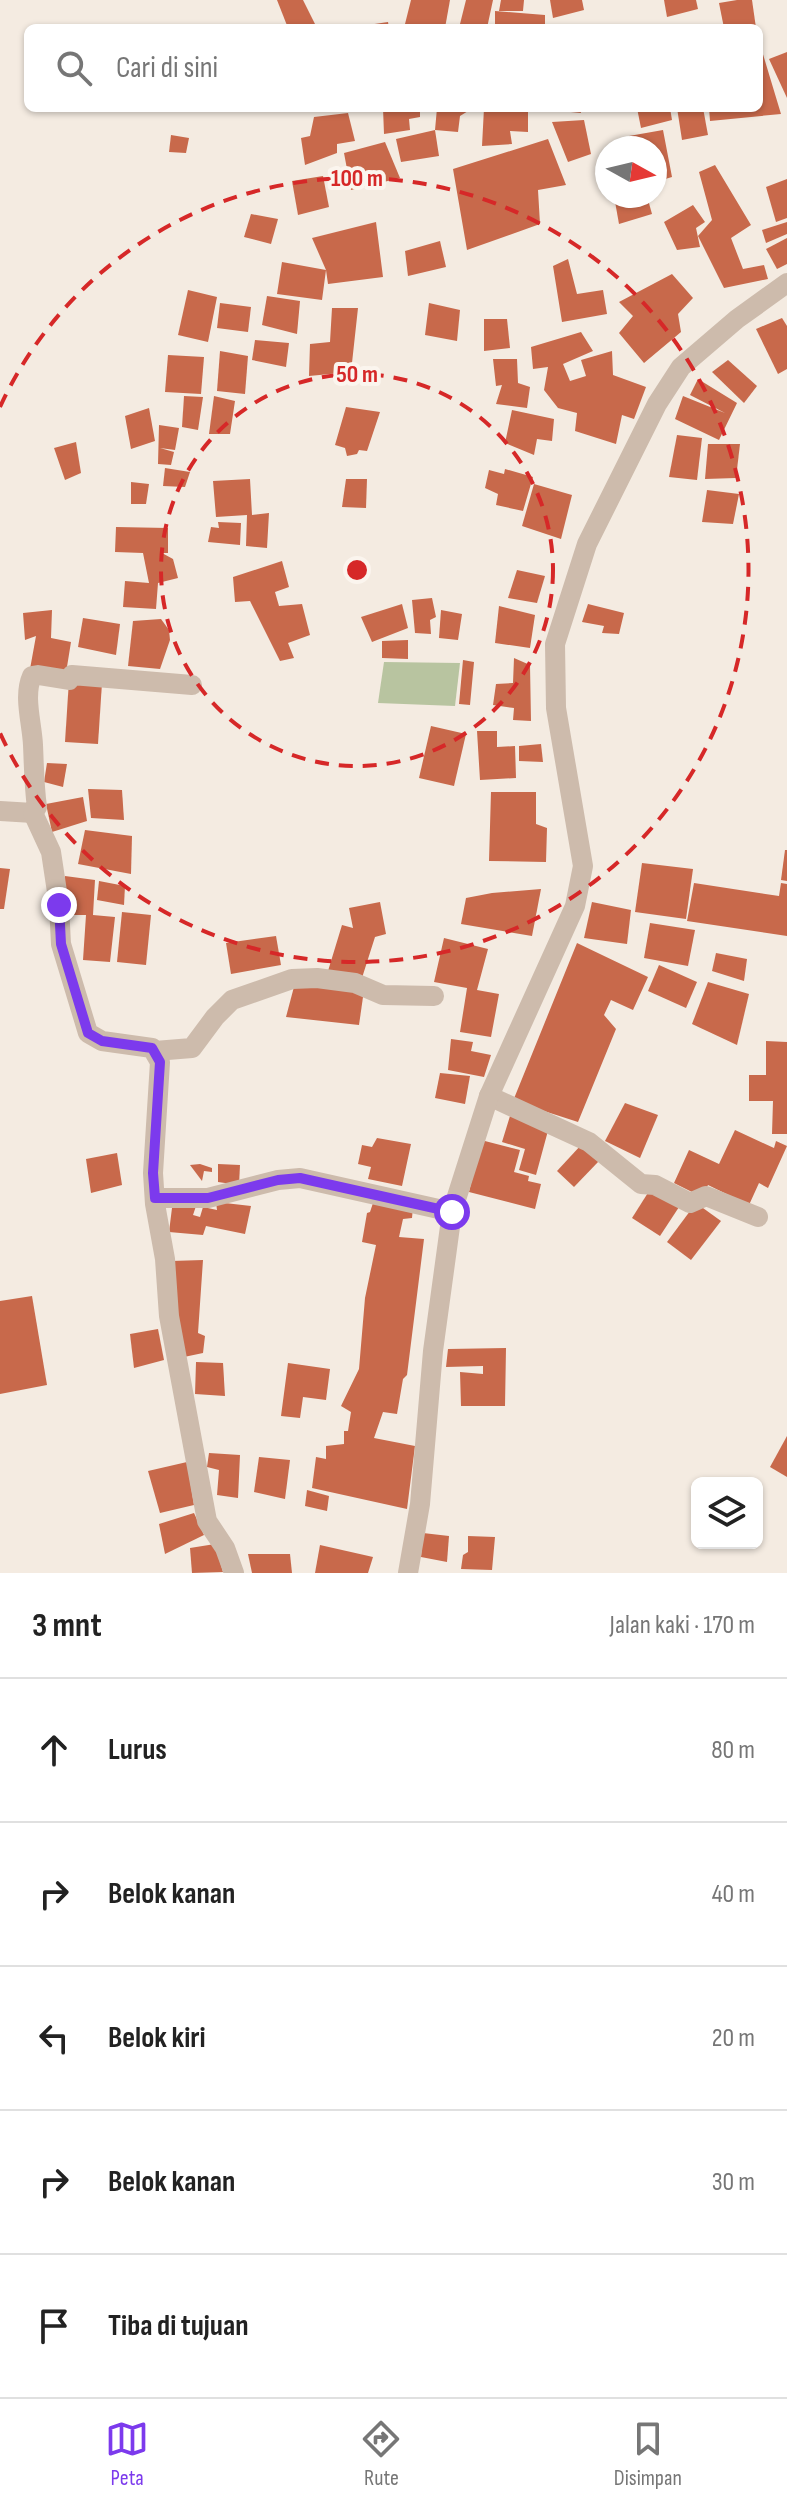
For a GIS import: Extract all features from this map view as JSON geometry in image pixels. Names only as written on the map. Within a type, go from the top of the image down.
[{"type":"street","points":[[408,1573],[420,1504],[433,1351],[452,1212],[489,1096],[575,906],[583,866],[556,708],[555,644],[587,544],[657,404],[681,367],[737,319],[787,283]]},
{"type":"street","points":[[33,813],[37,807],[32,785],[33,746],[28,691],[32,676],[69,680],[72,675],[97,676],[192,685]]},
{"type":"street","points":[[0,811],[33,813]]},
{"type":"street","points":[[33,813],[51,852],[61,944],[88,1033],[102,1041],[139,1045],[155,1051],[192,1048],[232,1000],[292,979],[317,978],[355,983],[383,995],[434,996]]},
{"type":"street","points":[[155,1051],[160,1062],[153,1173],[169,1316],[207,1521],[225,1548],[234,1573]]},
{"type":"street","points":[[489,1096],[589,1142],[641,1184],[655,1185],[690,1203],[706,1196],[758,1217]]},
{"type":"street","points":[[155,1198],[208,1198],[278,1180],[300,1178],[452,1212]]},
{"type":"green space","points":[[384,662],[460,663],[455,706],[378,703]]},
{"type":"building","points":[[277,0],[303,0],[315,24],[286,24]]},
{"type":"building","points":[[411,0],[450,0],[446,24],[405,24]]},
{"type":"building","points":[[466,0],[493,0],[488,24],[460,24]]},
{"type":"building","points":[[501,0],[524,0],[523,11],[499,11]]},
{"type":"building","points":[[550,0],[582,0],[584,10],[553,18]]},
{"type":"building","points":[[664,0],[696,0],[698,9],[667,17]]},
{"type":"building","points":[[752,0],[755,24],[723,24],[719,3]]},
{"type":"building","points":[[495,11],[545,15],[545,24],[495,24]]},
{"type":"building","points":[[787,52],[787,98],[769,59]]},
{"type":"building","points":[[763,54],[781,114],[710,121],[709,112],[763,112]]},
{"type":"building","points":[[383,112],[420,112],[420,117],[409,119],[410,130],[384,134]]},
{"type":"building","points":[[437,112],[466,112],[460,116],[458,132],[435,130]]},
{"type":"building","points":[[484,112],[528,112],[528,132],[510,131],[512,144],[482,146]]},
{"type":"building","points":[[638,112],[671,112],[672,120],[641,128]]},
{"type":"building","points":[[678,112],[704,112],[708,135],[682,140]]},
{"type":"building","points":[[348,113],[355,141],[337,144],[337,153],[305,165],[301,138],[310,136],[314,117]]},
{"type":"building","points":[[584,120],[591,154],[568,162],[552,122]]},
{"type":"building","points":[[435,130],[439,156],[401,162],[396,139]]},
{"type":"building","points":[[663,130],[664,136],[629,136]]},
{"type":"building","points":[[171,135],[189,138],[186,153],[169,152]]},
{"type":"building","points":[[548,139],[566,185],[538,190],[540,224],[467,250],[453,169]]},
{"type":"building","points":[[385,142],[400,178],[351,190],[344,153]]},
{"type":"building","points":[[667,151],[672,177],[667,178]]},
{"type":"building","points":[[715,165],[751,225],[731,238],[743,269],[764,265],[768,279],[724,288],[698,236],[712,220],[699,172]]},
{"type":"building","points":[[323,176],[329,207],[298,215],[292,181]]},
{"type":"building","points":[[787,179],[787,218],[776,222],[766,187]]},
{"type":"building","points":[[693,205],[705,222],[696,228],[700,247],[677,250],[664,222]]},
{"type":"building","points":[[616,208],[650,208],[652,214],[619,224]]},
{"type":"building","points":[[251,214],[278,219],[271,244],[244,237]]},
{"type":"building","points":[[376,222],[383,277],[328,284],[326,270],[312,238]]},
{"type":"building","points":[[787,222],[787,234],[766,243],[762,230]]},
{"type":"building","points":[[787,238],[787,264],[777,269],[766,249]]},
{"type":"building","points":[[440,241],[446,267],[408,276],[405,251]]},
{"type":"building","points":[[568,259],[577,294],[603,290],[607,314],[562,322],[553,266]]},
{"type":"building","points":[[282,262],[326,270],[322,300],[277,294]]},
{"type":"building","points":[[672,274],[693,298],[678,314],[681,332],[644,363],[619,333],[633,316],[619,302]]},
{"type":"building","points":[[188,290],[217,297],[208,342],[178,335]]},
{"type":"building","points":[[267,296],[300,301],[297,334],[262,325]]},
{"type":"building","points":[[220,303],[251,307],[248,332],[217,328]]},
{"type":"building","points":[[429,303],[460,310],[457,341],[425,335]]},
{"type":"building","points":[[332,308],[358,308],[351,372],[309,376],[310,344],[330,342]]},
{"type":"building","points":[[782,318],[787,326],[787,369],[778,374],[756,329]]},
{"type":"building","points":[[484,319],[507,319],[510,348],[484,351]]},
{"type":"building","points":[[581,332],[593,351],[563,364],[570,381],[586,376],[581,360],[612,351],[613,375],[646,387],[634,419],[622,415],[616,444],[575,431],[577,413],[558,408],[544,390],[548,367],[533,369],[531,347]]},
{"type":"building","points":[[255,340],[289,343],[286,367],[252,360]]},
{"type":"building","points":[[220,351],[248,356],[245,394],[217,391]]},
{"type":"building","points":[[168,355],[204,357],[201,394],[165,392]]},
{"type":"building","points":[[493,359],[517,359],[518,383],[530,387],[527,408],[496,404],[502,385],[496,386]]},
{"type":"building","points":[[728,360],[757,386],[744,403],[712,372]]},
{"type":"building","points":[[698,379],[737,403],[719,440],[675,419],[683,396],[725,413],[690,395]]},
{"type":"building","points":[[184,396],[203,397],[198,430],[182,427]]},
{"type":"building","points":[[214,396],[235,401],[230,434],[209,434]]},
{"type":"building","points":[[346,407],[380,412],[367,451],[359,450],[357,454],[347,456],[345,448],[335,445]]},
{"type":"building","points":[[149,408],[155,441],[131,449],[125,416]]},
{"type":"building","points":[[512,410],[554,419],[552,441],[537,439],[534,455],[505,443]]},
{"type":"building","points":[[159,425],[179,428],[175,450],[160,448],[174,452],[171,465],[158,464]]},
{"type":"building","points":[[677,435],[702,438],[697,480],[669,477]]},
{"type":"building","points":[[76,442],[81,473],[65,480],[54,448]]},
{"type":"building","points":[[708,444],[740,444],[736,478],[705,479]]},
{"type":"building","points":[[165,468],[190,472],[185,487],[163,486]]},
{"type":"building","points":[[505,469],[533,477],[523,511],[496,505],[498,494],[485,488],[489,470],[504,474]]},
{"type":"building","points":[[250,479],[252,515],[269,513],[267,548],[246,546],[247,515],[216,517],[213,481]]},
{"type":"building","points":[[346,479],[367,479],[366,508],[342,507]]},
{"type":"building","points":[[131,482],[149,484],[146,504],[131,504]]},
{"type":"building","points":[[534,484],[572,495],[561,539],[522,526]]},
{"type":"building","points":[[707,490],[739,494],[733,524],[702,522]]},
{"type":"building","points":[[218,522],[241,523],[240,545],[208,542],[211,527],[219,528]]},
{"type":"building","points":[[116,527],[168,528],[168,553],[162,553],[173,559],[178,578],[158,583],[156,609],[123,607],[125,581],[149,583],[143,553],[115,552]]},
{"type":"building","points":[[282,561],[289,587],[275,592],[279,606],[302,604],[310,635],[288,643],[294,658],[280,661],[250,601],[235,602],[233,577]]},
{"type":"building","points":[[517,570],[545,576],[537,603],[508,598]]},
{"type":"building","points":[[432,598],[436,617],[430,620],[431,634],[415,633],[412,600]]},
{"type":"building","points":[[402,604],[408,628],[372,642],[361,617]]},
{"type":"building","points":[[588,604],[624,613],[619,634],[602,633],[604,626],[582,622]]},
{"type":"building","points":[[499,606],[535,615],[530,648],[495,643]]},
{"type":"building","points":[[52,610],[51,638],[71,642],[66,673],[30,669],[36,636],[25,640],[23,613]]},
{"type":"building","points":[[441,610],[462,614],[458,640],[439,638]]},
{"type":"building","points":[[83,618],[120,624],[116,655],[78,647]]},
{"type":"building","points":[[161,619],[169,630],[170,640],[160,669],[128,666],[133,621]]},
{"type":"building","points":[[408,640],[408,659],[382,658],[382,641]]},
{"type":"building","points":[[514,658],[530,665],[531,721],[513,720],[514,708],[493,705],[496,684],[513,683]]},
{"type":"building","points":[[463,660],[474,662],[470,705],[459,704]]},
{"type":"building","points":[[69,680],[102,683],[98,744],[65,742]]},
{"type":"building","points":[[431,726],[466,734],[454,786],[419,778]]},
{"type":"building","points":[[477,731],[497,731],[497,747],[515,746],[516,778],[480,780]]},
{"type":"building","points":[[541,744],[543,762],[519,761],[519,746]]},
{"type":"building","points":[[47,763],[67,764],[63,787],[44,782]]},
{"type":"building","points":[[88,789],[122,790],[124,820],[91,818]]},
{"type":"building","points":[[491,792],[536,792],[536,824],[547,828],[546,862],[489,861]]},
{"type":"building","points":[[83,797],[87,821],[52,832],[46,804]]},
{"type":"building","points":[[85,830],[132,836],[131,874],[78,864]]},
{"type":"building","points":[[787,850],[787,881],[781,880]]},
{"type":"building","points":[[642,863],[693,869],[686,919],[635,912]]},
{"type":"building","points":[[0,868],[10,869],[4,909],[0,909]]},
{"type":"building","points":[[65,876],[95,880],[93,915],[115,917],[110,962],[83,960],[86,915],[63,915]]},
{"type":"building","points":[[99,881],[125,886],[124,905],[97,900]]},
{"type":"building","points":[[694,883],[779,896],[781,883],[787,884],[787,936],[687,921]]},
{"type":"building","points":[[541,889],[532,936],[461,924],[466,898]]},
{"type":"building","points":[[380,902],[386,934],[375,937],[361,981],[328,971],[342,925],[353,928],[349,908]]},
{"type":"building","points":[[592,902],[631,910],[627,944],[584,938]]},
{"type":"building","points":[[122,912],[151,915],[146,965],[117,962]]},
{"type":"building","points":[[650,923],[695,930],[688,966],[644,958]]},
{"type":"building","points":[[276,936],[281,965],[231,974],[226,943]]},
{"type":"building","points":[[444,938],[488,949],[477,990],[499,994],[491,1037],[460,1032],[467,988],[434,982]]},
{"type":"building","points":[[577,943],[648,977],[633,1010],[611,1000],[604,1015],[616,1029],[578,1122],[513,1101]]},
{"type":"building","points":[[716,953],[747,959],[744,981],[712,971]]},
{"type":"building","points":[[659,965],[697,982],[686,1008],[648,991]]},
{"type":"building","points":[[708,982],[749,994],[737,1045],[692,1024]]},
{"type":"building","points":[[295,983],[364,990],[359,1025],[286,1017]]},
{"type":"building","points":[[451,1039],[473,1042],[471,1051],[491,1055],[484,1077],[448,1070]]},
{"type":"building","points":[[766,1041],[787,1042],[787,1134],[772,1134],[773,1101],[749,1101],[749,1075],[766,1075]]},
{"type":"building","points":[[440,1073],[470,1076],[465,1104],[435,1098]]},
{"type":"building","points":[[625,1103],[658,1115],[640,1158],[605,1141]]},
{"type":"building","points":[[510,1116],[549,1127],[536,1175],[519,1170],[525,1149],[502,1142]]},
{"type":"building","points":[[735,1130],[774,1148],[776,1141],[787,1146],[768,1188],[759,1183],[749,1205],[708,1185],[702,1197],[674,1183],[689,1150],[719,1164]]},
{"type":"building","points":[[377,1138],[411,1144],[402,1186],[368,1179],[371,1167],[358,1164],[362,1145],[372,1147]]},
{"type":"building","points":[[481,1140],[520,1150],[514,1172],[529,1176],[528,1181],[541,1184],[535,1209],[469,1192]]},
{"type":"building","points":[[582,1144],[599,1161],[574,1187],[557,1171]]},
{"type":"building","points":[[117,1153],[122,1185],[91,1193],[86,1159]]},
{"type":"building","points":[[218,1164],[240,1165],[239,1185],[218,1182]]},
{"type":"building","points":[[190,1165],[212,1168],[212,1172],[204,1171],[202,1181]]},
{"type":"building","points":[[651,1188],[679,1207],[660,1236],[632,1218]]},
{"type":"building","points":[[173,1200],[196,1206],[193,1215],[200,1217],[203,1207],[217,1210],[216,1202],[251,1206],[245,1234],[206,1226],[203,1235],[169,1232]]},
{"type":"building","points":[[373,1203],[413,1207],[412,1218],[403,1219],[399,1237],[424,1239],[407,1375],[403,1379],[397,1414],[383,1412],[374,1438],[415,1446],[407,1509],[312,1488],[316,1457],[326,1459],[326,1446],[344,1444],[344,1431],[348,1431],[351,1412],[341,1406],[359,1369],[365,1298],[376,1245],[362,1242],[367,1213]]},
{"type":"building","points":[[696,1203],[721,1221],[691,1260],[667,1242]]},
{"type":"building","points":[[203,1260],[198,1333],[205,1336],[203,1353],[184,1357],[171,1261]]},
{"type":"building","points":[[32,1296],[47,1385],[0,1394],[0,1301]]},
{"type":"building","points":[[158,1329],[164,1360],[134,1368],[130,1334]]},
{"type":"building","points":[[506,1348],[505,1406],[461,1406],[460,1372],[483,1374],[483,1366],[446,1367],[448,1349]]},
{"type":"building","points":[[196,1362],[223,1363],[225,1396],[195,1394]]},
{"type":"building","points":[[288,1363],[330,1369],[326,1400],[303,1397],[300,1418],[281,1416]]},
{"type":"building","points":[[787,1436],[787,1477],[770,1467]]},
{"type":"building","points":[[209,1453],[240,1455],[238,1498],[217,1495],[219,1470],[207,1467]]},
{"type":"building","points":[[259,1457],[290,1460],[285,1499],[254,1492]]},
{"type":"building","points":[[187,1462],[194,1505],[160,1513],[148,1471]]},
{"type":"building","points":[[307,1490],[329,1496],[327,1511],[305,1506]]},
{"type":"building","points":[[194,1513],[204,1535],[165,1554],[159,1524]]},
{"type":"building","points":[[423,1533],[449,1536],[447,1562],[421,1557]]},
{"type":"building","points":[[468,1536],[495,1537],[492,1570],[461,1569],[463,1555],[468,1552]]},
{"type":"building","points":[[215,1544],[223,1572],[192,1573],[190,1548]]},
{"type":"building","points":[[320,1545],[373,1557],[368,1573],[315,1573]]},
{"type":"building","points":[[248,1554],[290,1554],[292,1573],[252,1573]]},
{"type":"route","points":[[59,905],[61,944],[88,1033],[102,1041],[152,1048],[158,1054],[153,1173],[155,1198],[208,1198],[278,1180],[300,1178],[452,1212]]}]
